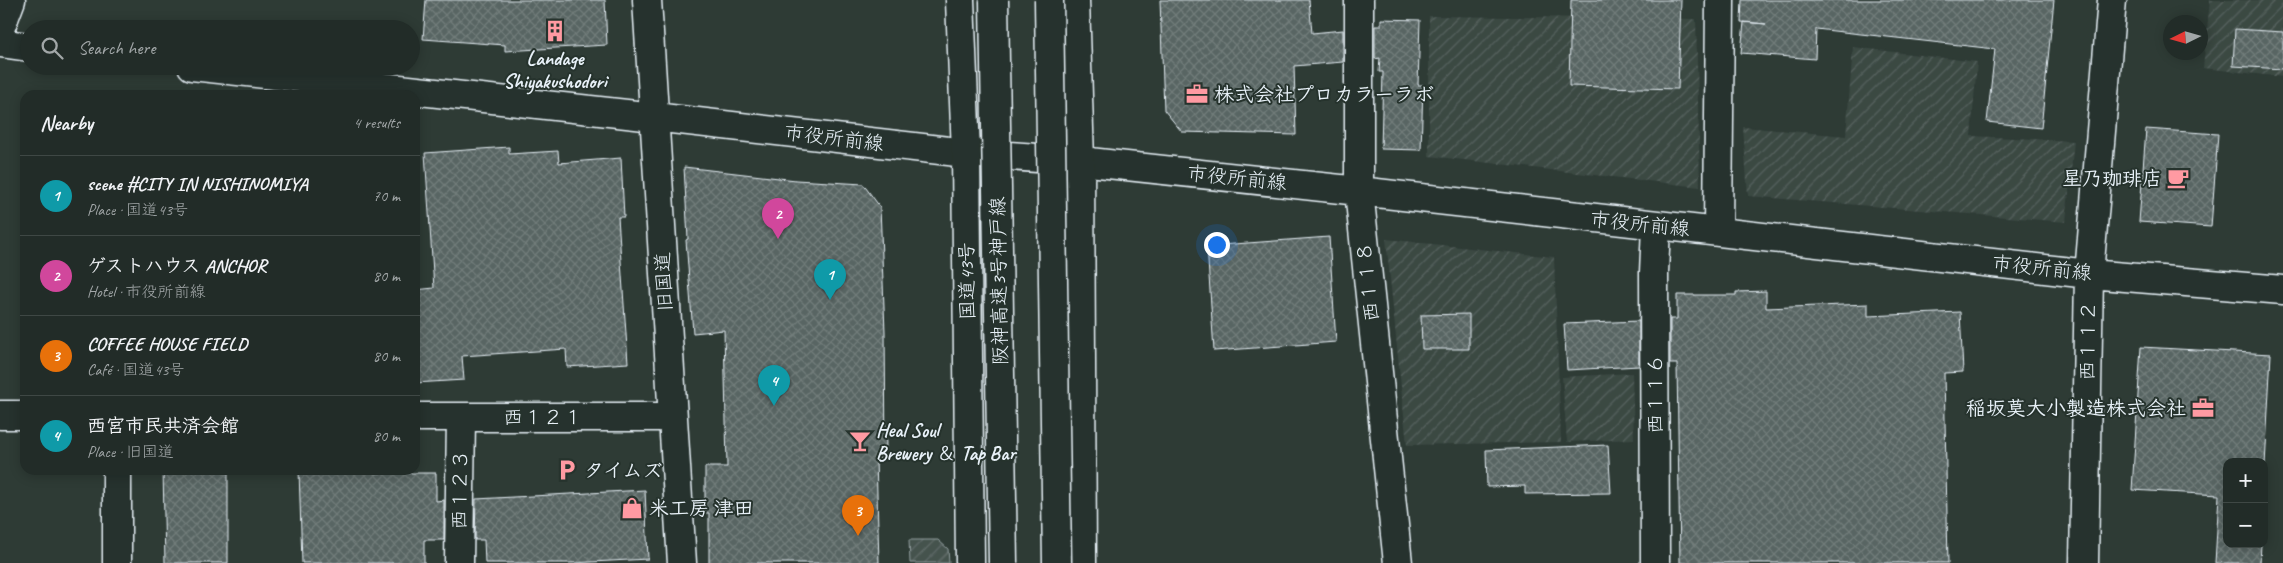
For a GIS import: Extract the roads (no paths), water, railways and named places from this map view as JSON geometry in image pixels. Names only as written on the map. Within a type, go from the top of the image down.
[{"type":"main road","points":[[0,29],[11,0]]},
{"type":"main road","name":"旧国道","points":[[648,0],[682,563]]},
{"type":"main road","name":"国道43号","points":[[960,0],[966,153],[970,563]]},
{"type":"main road","name":"阪神高速3号神戸線","points":[[994,0],[1003,563]]},
{"type":"main road","points":[[1049,0],[1056,563]]},
{"type":"main road","points":[[1075,0],[1080,161],[1082,563]]},
{"type":"main road","name":"西１１８","points":[[1359,0],[1359,191],[1398,563]]},
{"type":"main road","points":[[1718,232],[1720,0]]},
{"type":"main road","name":"西１１２","points":[[2084,563],[2089,274],[2112,0]]},
{"type":"main road","points":[[0,43],[20,46]]},
{"type":"main road","name":"市役所前線","points":[[274,75],[409,90]]},
{"type":"main road","name":"市役所前線","points":[[420,91],[966,153],[1080,161],[1359,191],[2089,274],[2283,290]]},
{"type":"main road","name":"西１１６","points":[[1655,563],[1656,226]]},
{"type":"main road","points":[[0,415],[20,415]]},
{"type":"main road","name":"西１２１","points":[[420,417],[672,417]]},
{"type":"main road","name":"西１２３","points":[[458,563],[461,417]]},
{"type":"main road","points":[[117,475],[117,563]]},
{"type":"place","name":"Landage Shiyakushodori","points":[[555,31]]},
{"type":"place","name":"株式会社プロカラーラボ","points":[[1197,94]]},
{"type":"place","name":"星乃珈琲店","points":[[2178,178]]},
{"type":"place","name":"ゲストハウス ANCHOR","points":[[778,239]]},
{"type":"place","name":"scene #CITY IN NISHINOMIYA","points":[[830,300]]},
{"type":"place","name":"西宮市民共済会館","points":[[774,406]]},
{"type":"place","name":"稲坂莫大小製造株式会社","points":[[2203,408]]},
{"type":"place","name":"Heal Soul Brewery ＆ Tap Bar","points":[[860,441]]},
{"type":"place","name":"タイムズ","points":[[567,470]]},
{"type":"place","name":"米工房 津田","points":[[632,508]]},
{"type":"place","name":"COFFEE HOUSE FIELD","points":[[858,536]]}]
